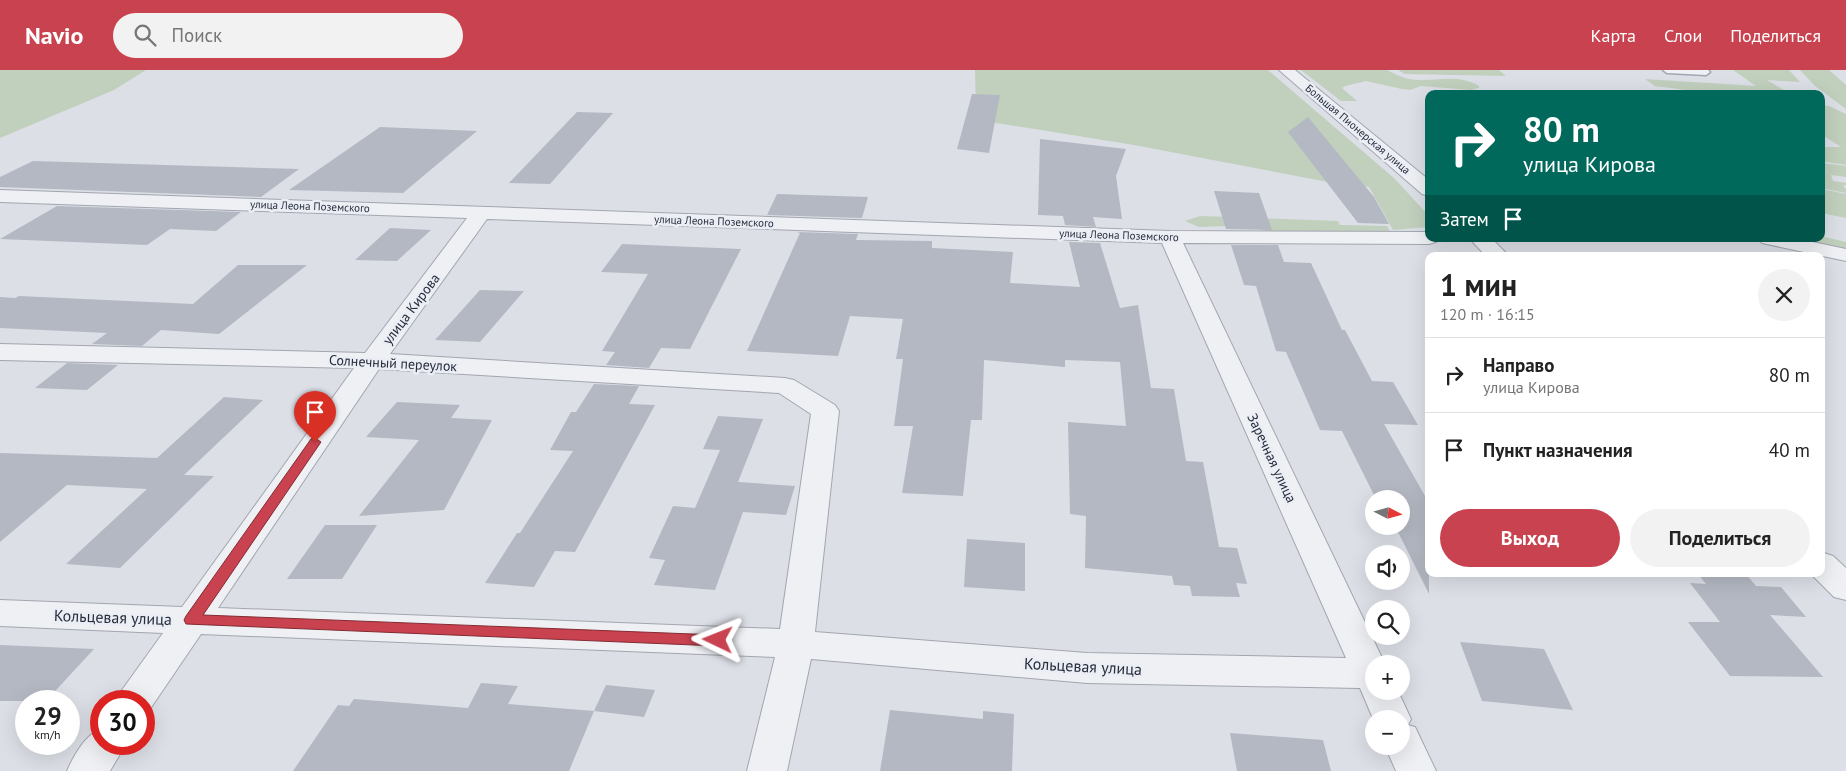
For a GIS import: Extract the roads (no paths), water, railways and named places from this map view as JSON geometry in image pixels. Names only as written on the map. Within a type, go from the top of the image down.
[{"type":"street","name":"Большая Пионерская улица","points":[[1286,70],[1425,184]]},
{"type":"street","name":"улица Леона Поземского","points":[[0,196],[1170,237],[1425,238]]},
{"type":"street","name":"улица Кирова","points":[[143,690],[372,361],[482,212]]},
{"type":"street","name":"Заречная улица","points":[[1170,237],[1365,659]]},
{"type":"street","points":[[1483,242],[1494,252]]},
{"type":"street","points":[[1783,242],[1846,255]]},
{"type":"street","name":"Солнечный переулок","points":[[0,352],[372,361],[785,386],[825,411],[796,644]]},
{"type":"street","points":[[1825,568],[1846,588]]},
{"type":"street","name":"Кольцевая улица","points":[[0,613],[796,644],[1087,668],[1365,681]]},
{"type":"street","points":[[767,771],[796,644]]},
{"type":"street","points":[[87,771],[98,755]]},
{"type":"street","points":[[1408,755],[1416,771]]},
{"type":"lane","points":[[1667,70],[1706,72]]}]
